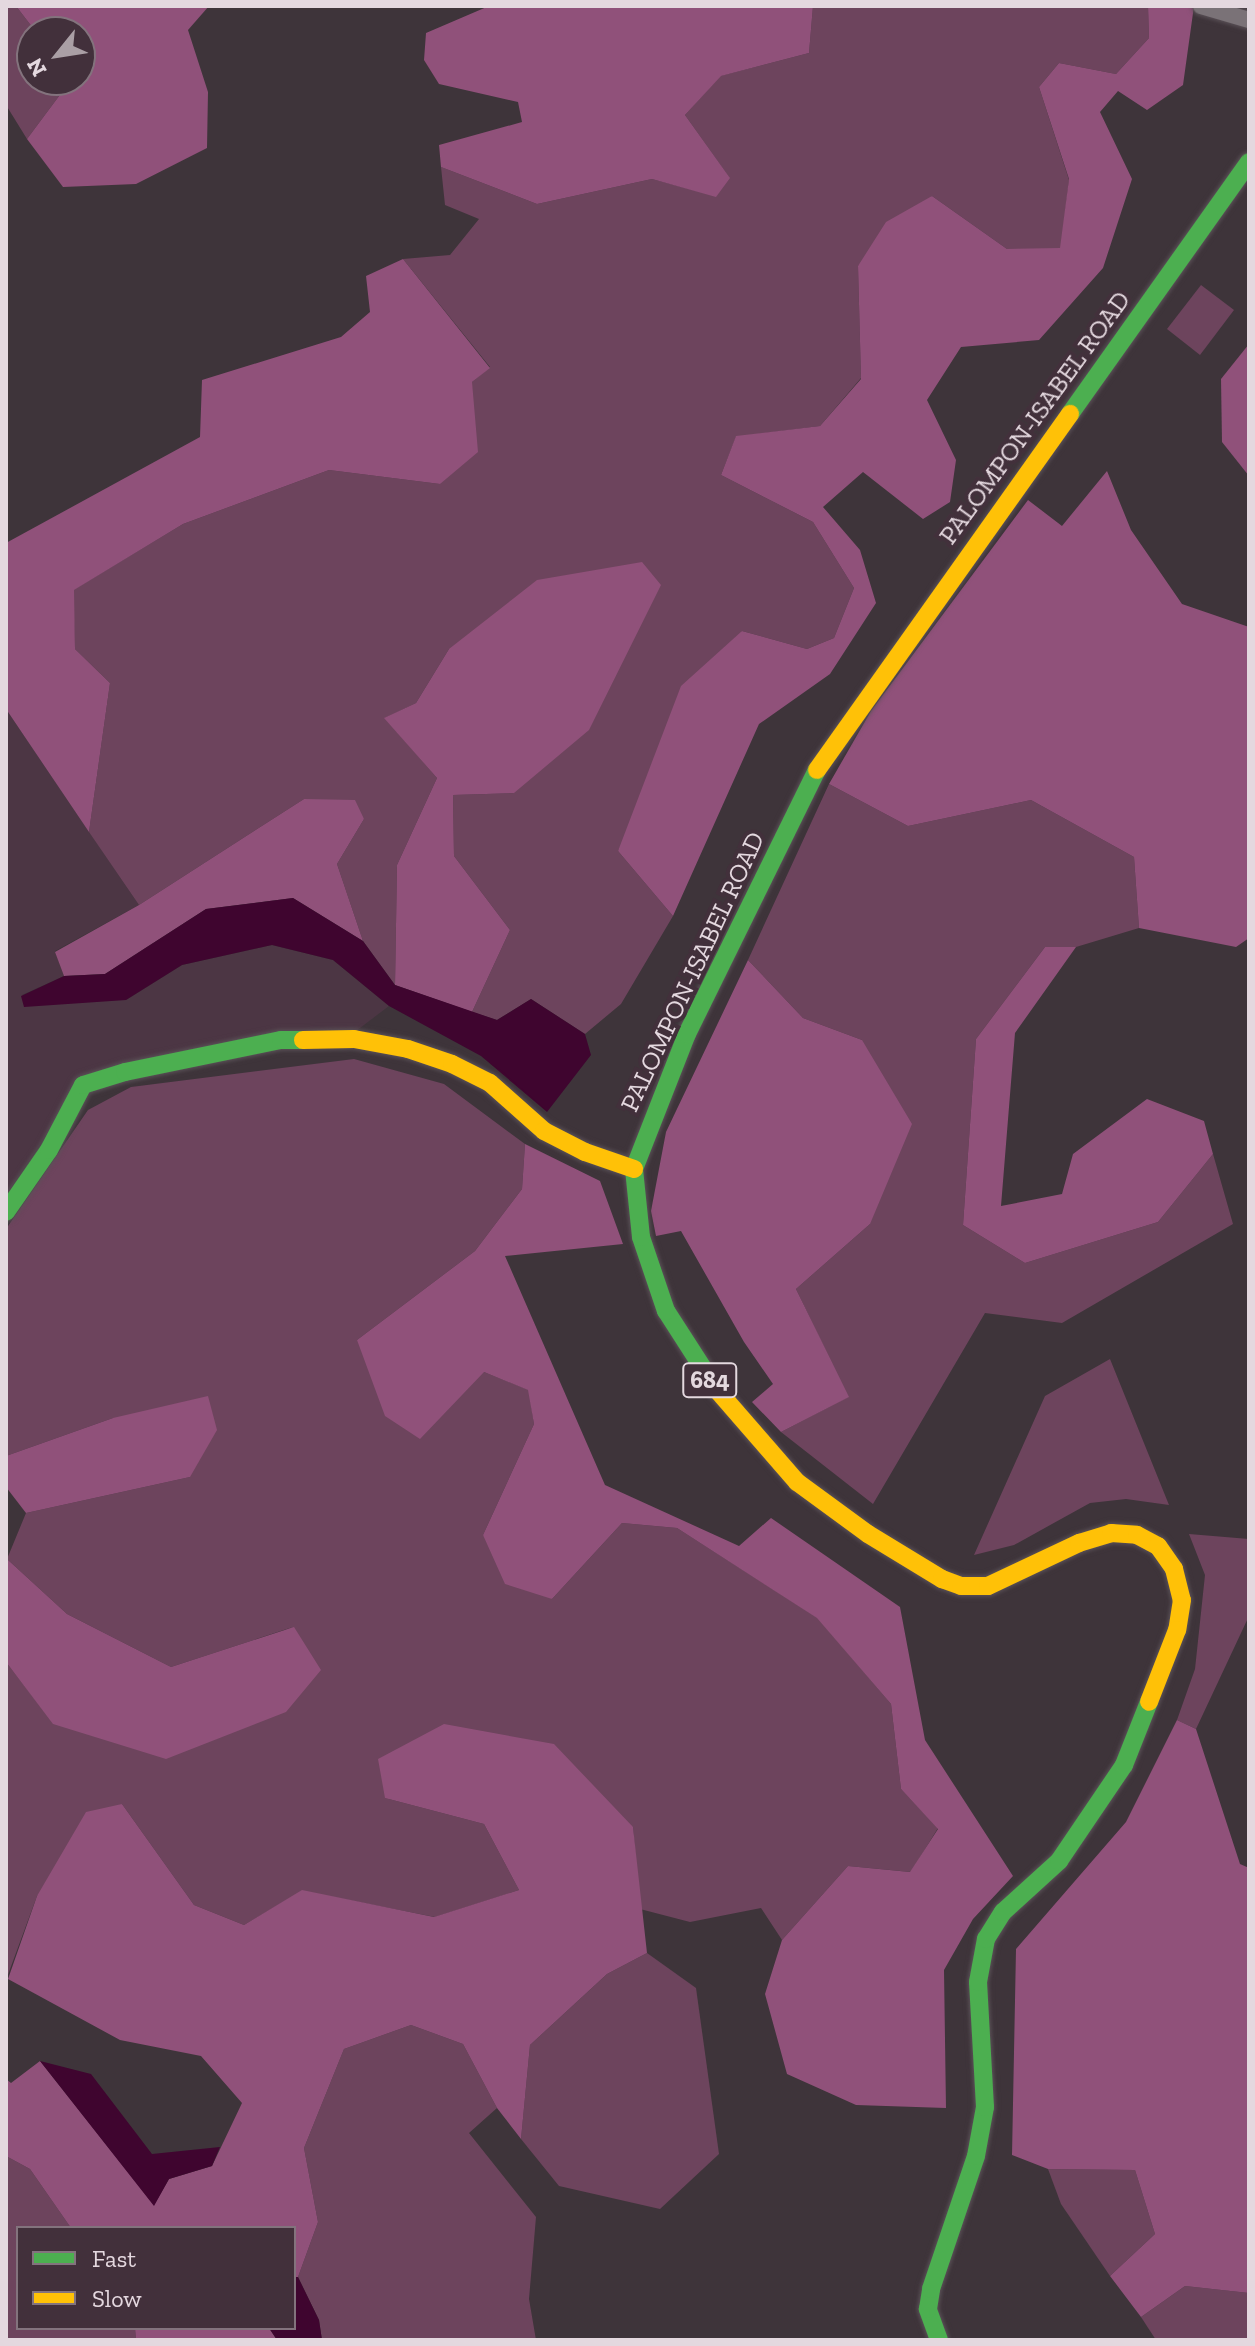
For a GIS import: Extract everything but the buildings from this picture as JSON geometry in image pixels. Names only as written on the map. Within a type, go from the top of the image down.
[{"type":"main road","name":"PALOMPON-ISABEL ROAD","points":[[939,2340],[928,2309],[931,2289],[976,2156],[985,2107],[978,1982],[986,1939],[1003,1912],[1059,1861],[1124,1765],[1177,1630],[1182,1600],[1174,1569],[1158,1546],[1137,1535],[1111,1533],[1079,1543],[988,1586],[961,1586],[942,1579],[868,1534],[797,1482],[715,1388],[666,1311],[641,1237],[634,1169],[687,1034],[816,772],[1249,162]]},
{"type":"main road","points":[[6,1212],[49,1150],[83,1085],[125,1072],[281,1040],[354,1039],[408,1049],[452,1064],[490,1083],[544,1131],[585,1152],[634,1169]]},
{"type":"street","points":[[1201,6],[1249,20]]},
{"type":"shaded area","points":[[6,6],[16,6],[24,16],[16,16],[16,96],[59,96],[27,139],[6,105]]},
{"type":"shaded area","points":[[16,6],[209,6],[188,30],[208,92],[207,148],[136,184],[63,187],[27,139],[59,96],[96,96],[96,16],[24,16]]},
{"type":"shaded area","points":[[489,6],[813,6],[809,53],[721,76],[685,115],[730,178],[716,197],[652,179],[537,204],[441,167],[439,145],[522,122],[518,102],[439,84],[424,60],[426,33]]},
{"type":"shaded area","points":[[813,6],[1148,6],[1149,38],[1116,74],[1059,63],[1039,87],[1069,180],[1061,249],[1007,249],[932,196],[858,266],[861,378],[820,426],[736,437],[721,475],[813,522],[854,588],[834,638],[807,649],[742,631],[618,851],[673,916],[621,1004],[585,1034],[531,999],[497,1020],[472,1012],[510,930],[454,856],[453,795],[514,793],[449,649],[416,703],[385,718],[437,778],[397,865],[395,985],[363,941],[337,864],[364,819],[304,799],[139,905],[89,832],[110,683],[75,649],[73,590],[183,524],[329,470],[440,484],[472,382],[490,367],[403,259],[450,255],[479,219],[445,205],[441,167],[537,204],[652,179],[716,196],[729,177],[685,115],[720,76],[809,53]]},
{"type":"shaded area","points":[[1148,6],[1194,6],[1183,85],[1147,110],[1118,91],[1100,112],[1132,179],[1103,268],[1039,340],[961,347],[927,400],[956,460],[950,502],[923,519],[863,472],[823,507],[860,550],[876,603],[830,674],[759,724],[673,916],[618,851],[681,686],[742,631],[807,649],[834,638],[854,588],[813,522],[721,475],[736,436],[820,426],[861,379],[858,266],[886,222],[932,196],[1007,249],[1060,248],[1069,179],[1039,87],[1059,63],[1116,74],[1149,38]]},
{"type":"shaded area","points":[[403,259],[490,368],[472,382],[478,452],[440,484],[329,470],[183,524],[74,590],[75,649],[110,683],[89,832],[6,709],[6,543],[200,437],[202,380],[341,337],[370,312],[366,276]]},
{"type":"shaded area","points":[[1201,285],[1234,310],[1200,355],[1167,329]]},
{"type":"shaded area","points":[[1249,344],[1249,476],[1222,442],[1221,379]]},
{"type":"shaded area","points":[[1107,471],[1131,530],[1182,604],[1249,627],[1249,938],[1236,947],[1139,928],[1134,857],[1031,800],[908,826],[829,784],[871,711],[1028,500],[1062,526]]},
{"type":"shaded area","points":[[642,562],[661,585],[589,730],[514,793],[453,795],[454,856],[510,930],[472,1012],[395,985],[397,865],[437,778],[384,718],[416,703],[449,649],[537,580]]},
{"type":"shaded area","points":[[6,709],[139,905],[55,951],[64,976],[22,995],[126,1000],[182,965],[272,945],[333,960],[389,1006],[356,1031],[81,1083],[6,1195]]},
{"type":"shaded area","points":[[829,784],[908,826],[1031,800],[1134,857],[1139,928],[1076,947],[1045,947],[976,1039],[963,1225],[1025,1263],[1158,1222],[1213,1154],[1233,1224],[1062,1323],[985,1313],[873,1504],[781,1432],[848,1397],[796,1289],[870,1224],[862,1040],[803,1018],[748,960]]},
{"type":"shaded area","points":[[304,799],[355,800],[364,819],[337,864],[363,941],[293,898],[206,909],[105,974],[64,976],[55,952],[139,905]]},
{"type":"shaded area","points":[[293,898],[363,941],[395,985],[497,1020],[531,999],[585,1034],[591,1055],[547,1112],[481,1056],[389,1006],[333,960],[272,945],[182,965],[126,1000],[24,1007],[21,996],[64,976],[105,974],[206,909]]},
{"type":"shaded area","points":[[1045,947],[1076,947],[1015,1033],[1001,1206],[1062,1194],[1073,1154],[1147,1099],[1204,1121],[1213,1154],[1158,1222],[1025,1263],[963,1225],[976,1039]]},
{"type":"shaded area","points":[[748,960],[803,1018],[862,1040],[912,1124],[870,1224],[796,1289],[849,1397],[781,1432],[752,1402],[773,1384],[744,1342],[681,1231],[656,1236],[651,1211],[666,1132]]},
{"type":"shaded area","points":[[354,1059],[444,1084],[525,1144],[522,1189],[475,1251],[357,1340],[484,1372],[529,1390],[534,1424],[483,1535],[552,1599],[622,1523],[677,1528],[818,1618],[891,1704],[901,1789],[938,1828],[911,1872],[848,1866],[782,1940],[761,1908],[690,1922],[640,1909],[633,1827],[385,1798],[484,1824],[519,1890],[435,1917],[302,1891],[244,1925],[194,1905],[122,1804],[37,1896],[6,1980],[6,1662],[54,1724],[293,1627],[171,1667],[67,1614],[7,1559],[26,1513],[190,1477],[113,1418],[6,1456],[6,1229],[88,1110],[131,1087]]},
{"type":"shaded area","points":[[525,1144],[600,1181],[623,1244],[505,1256],[605,1485],[739,1546],[771,1518],[900,1607],[925,1740],[1013,1876],[973,1919],[944,1970],[946,2108],[856,2105],[787,2074],[765,1994],[782,1940],[848,1866],[910,1872],[938,1829],[901,1789],[891,1704],[817,1618],[677,1528],[622,1523],[552,1599],[505,1584],[483,1535],[534,1424],[528,1390],[484,1372],[420,1439],[385,1416],[357,1340],[475,1251],[522,1189]]},
{"type":"shaded area","points":[[1110,1359],[1169,1505],[1126,1499],[1090,1503],[1014,1545],[974,1555],[1045,1396]]},
{"type":"shaded area","points":[[208,1396],[217,1430],[190,1477],[26,1513],[6,1487],[6,1456],[113,1418]]},
{"type":"shaded area","points":[[1189,1534],[1249,1539],[1249,1616],[1196,1729],[1177,1720],[1195,1669],[1205,1575]]},
{"type":"shaded area","points":[[7,1559],[67,1614],[171,1667],[294,1627],[321,1670],[286,1712],[166,1759],[53,1724],[6,1662]]},
{"type":"shaded area","points":[[1177,1720],[1196,1729],[1240,1864],[1249,1868],[1249,2293],[1185,2286],[1141,2317],[1110,2276],[1155,2234],[1135,2170],[1048,2169],[1012,2155],[1016,1949],[1126,1822]]},
{"type":"shaded area","points":[[444,1724],[554,1744],[633,1827],[647,1953],[607,1974],[530,2045],[521,2139],[497,2108],[463,2044],[411,2025],[344,2049],[304,2148],[318,2222],[298,2277],[296,2226],[70,2226],[30,2169],[6,2156],[6,2079],[11,2083],[40,2061],[154,2205],[169,2179],[212,2166],[242,2103],[201,2056],[120,2040],[8,1979],[37,1896],[86,1812],[122,1804],[194,1905],[244,1925],[302,1890],[434,1917],[519,1890],[484,1824],[385,1798],[378,1759]]},
{"type":"shaded area","points":[[647,1953],[696,1988],[719,2154],[660,2209],[559,2186],[521,2139],[530,2045],[607,1974]]},
{"type":"shaded area","points":[[411,2025],[463,2044],[497,2108],[469,2133],[536,2217],[529,2299],[536,2340],[322,2340],[319,2320],[298,2277],[318,2222],[304,2148],[344,2049]]},
{"type":"shaded area","points":[[40,2061],[91,2074],[152,2154],[220,2147],[212,2166],[169,2179],[154,2206]]},
{"type":"shaded area","points":[[6,2156],[30,2169],[70,2226],[16,2226],[16,2330],[135,2330],[136,2340],[6,2340]]},
{"type":"shaded area","points":[[1048,2169],[1135,2170],[1155,2234],[1110,2276],[1061,2204]]},
{"type":"shaded area","points":[[298,2277],[319,2320],[322,2340],[277,2340],[270,2330],[296,2330]]},
{"type":"shaded area","points":[[1185,2286],[1249,2293],[1249,2340],[1156,2340],[1141,2317]]},
{"type":"shaded area","points":[[135,2330],[270,2330],[277,2340],[136,2340]]},
{"type":"traffic: fast","points":[[1070,414],[1249,162]]},
{"type":"traffic: fast","points":[[717,1390],[666,1311],[641,1237],[634,1169],[687,1034],[817,770]]},
{"type":"traffic: fast","points":[[6,1212],[49,1150],[83,1085],[125,1072],[281,1040],[303,1040]]},
{"type":"traffic: fast","points":[[939,2340],[928,2309],[931,2289],[976,2156],[985,2107],[978,1982],[986,1939],[1003,1912],[1059,1861],[1124,1765],[1149,1702]]},
{"type":"traffic: slow","points":[[817,770],[1070,414]]},
{"type":"traffic: slow","points":[[303,1040],[354,1039],[408,1049],[452,1064],[490,1083],[544,1131],[585,1152],[634,1169]]},
{"type":"traffic: slow","points":[[717,1390],[797,1482],[868,1534],[942,1579],[961,1586],[988,1586],[1079,1543],[1111,1533],[1137,1535],[1158,1546],[1174,1569],[1182,1600],[1177,1630],[1149,1702]]}]
